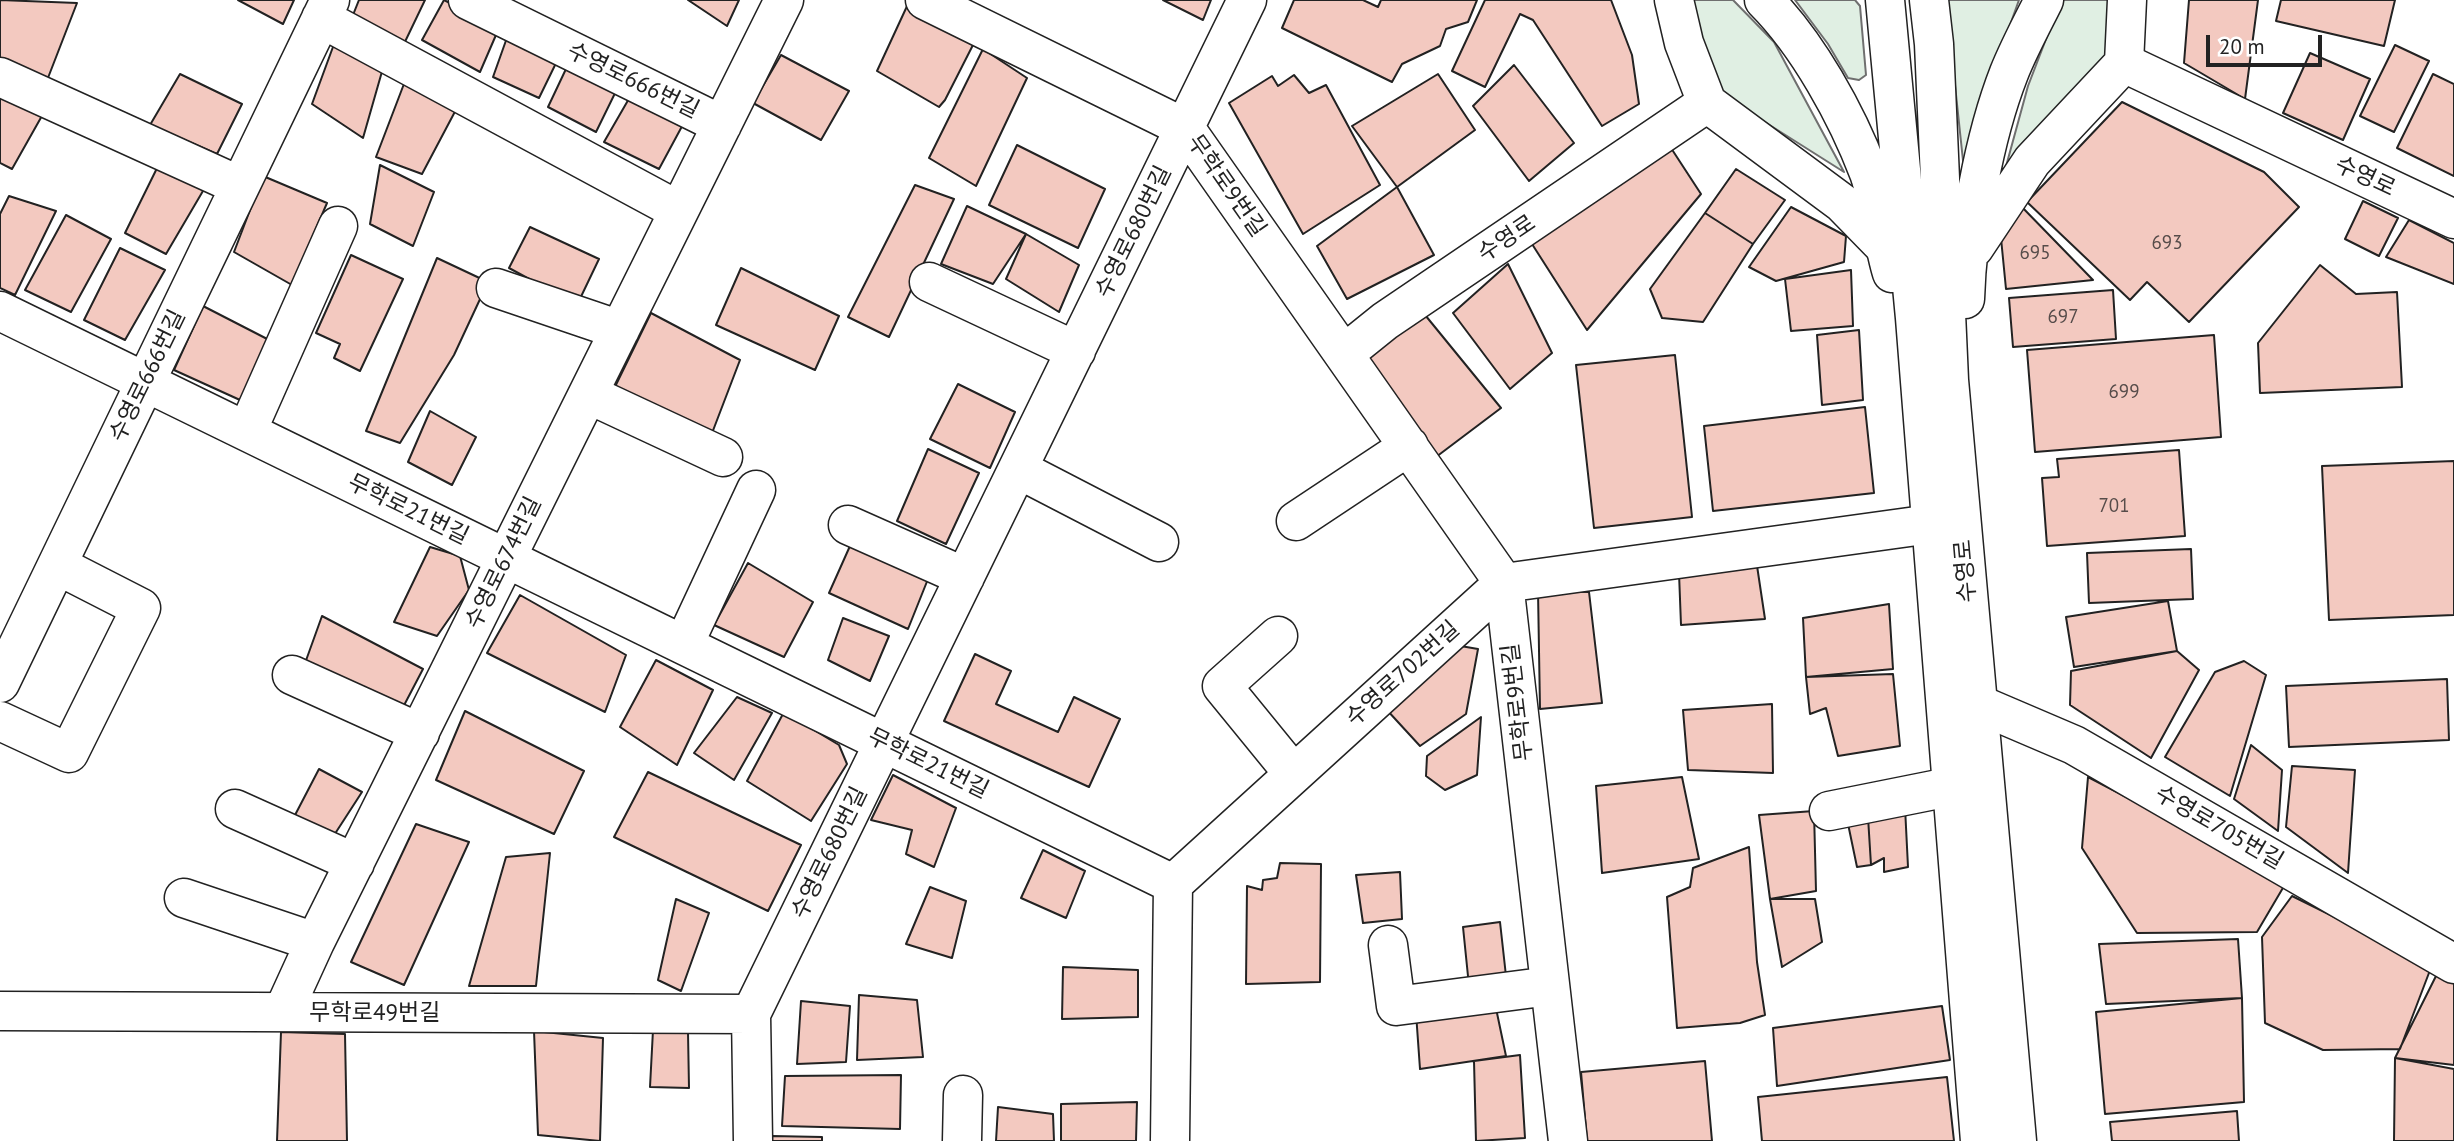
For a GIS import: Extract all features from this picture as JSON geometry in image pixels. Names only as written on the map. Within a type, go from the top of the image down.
[{"type":"street","name":"수영로666번길","points":[[468,0],[722,125]]},
{"type":"street","name":"수영로674번길","points":[[283,1012],[315,942],[784,0]]},
{"type":"street","name":"무학로9번길","points":[[925,0],[1185,128],[1504,583],[1568,1141]]},
{"type":"street","name":"수영로680번길","points":[[753,1141],[751,1014],[1247,0]]},
{"type":"street","points":[[1674,0],[1684,43],[1707,103],[1842,204],[1884,246]]},
{"type":"street","points":[[1764,0],[1787,24],[1830,94],[1869,175],[1896,287],[1915,318]]},
{"type":"street","name":"수영로","points":[[1885,0],[1954,786],[1980,1141]]},
{"type":"street","name":"수영로","points":[[1929,0],[1934,44],[1949,380],[2017,1141]]},
{"type":"street","points":[[1949,380],[1965,313],[1966,258],[1982,173],[2009,74],[2043,0]]},
{"type":"street","points":[[1966,258],[2032,162],[2124,63],[2127,0]]},
{"type":"street","name":"수영로666번길","points":[[0,683],[9,641],[57,565],[325,9],[679,211]]},
{"type":"street","name":"수영로","points":[[2124,63],[2454,219]]},
{"type":"street","points":[[11,82],[240,186]]},
{"type":"street","name":"수영로","points":[[1344,354],[1385,321],[1707,103]]},
{"type":"street","points":[[247,431],[338,226]]},
{"type":"street","points":[[929,282],[1076,351]]},
{"type":"street","points":[[496,288],[620,330]]},
{"type":"street","name":"무학로21번길","points":[[0,311],[1173,884]]},
{"type":"street","points":[[588,394],[723,457]]},
{"type":"street","points":[[1296,521],[1409,446]]},
{"type":"street","points":[[1018,469],[1159,542]]},
{"type":"street","points":[[684,645],[756,489]]},
{"type":"street","points":[[1504,583],[1931,524]]},
{"type":"street","points":[[848,525],[965,577]]},
{"type":"street","points":[[0,721],[69,753],[141,608],[57,565]]},
{"type":"street","name":"수영로702번길","points":[[1173,884],[1504,583]]},
{"type":"street","points":[[1278,636],[1222,686],[1293,773]]},
{"type":"street","points":[[292,674],[419,733]]},
{"type":"street","name":"수영로705번길","points":[[1978,704],[2074,745],[2454,964]]},
{"type":"street","points":[[1829,811],[1954,786]]},
{"type":"street","points":[[235,809],[355,863]]},
{"type":"street","points":[[1170,1141],[1173,884]]},
{"type":"street","points":[[184,898],[315,942]]},
{"type":"street","points":[[1388,945],[1396,1006],[1550,986]]},
{"type":"street","name":"무학로49번길","points":[[0,1012],[751,1014]]},
{"type":"street","points":[[962,1141],[964,1095]]},
{"type":"green space","points":[[1692,0],[1733,0],[1774,42],[1844,172],[1722,95],[1706,65]]},
{"type":"green space","points":[[1795,0],[1855,0],[1860,6],[1866,75],[1859,80],[1848,78],[1828,44]]},
{"type":"green space","points":[[1946,0],[2019,0],[1985,95],[1966,189]]},
{"type":"green space","points":[[2061,0],[2111,0],[2108,55],[2005,170],[2028,86]]},
{"type":"building","points":[[0,0],[77,3],[46,83],[0,60]]},
{"type":"building","points":[[238,0],[294,0],[283,24]]},
{"type":"building","points":[[359,0],[425,0],[402,48],[351,20]]},
{"type":"building","points":[[444,0],[499,28],[480,72],[422,40]]},
{"type":"building","points":[[688,0],[739,0],[727,26]]},
{"type":"building","points":[[1163,0],[1211,0],[1203,20]]},
{"type":"building","points":[[1294,0],[1363,0],[1378,7],[1381,0],[1477,0],[1468,22],[1446,29],[1440,46],[1402,64],[1392,82],[1282,28]]},
{"type":"building","points":[[1485,0],[1611,0],[1632,55],[1639,104],[1602,126],[1533,20],[1520,14],[1485,87],[1452,71]]},
{"type":"building","points":[[2189,0],[2258,0],[2245,99],[2184,63]]},
{"type":"building","points":[[2281,0],[2395,0],[2384,46],[2276,21]]},
{"type":"building","points":[[908,4],[975,41],[939,107],[877,71]]},
{"type":"building","points":[[509,32],[558,59],[539,98],[493,77]]},
{"type":"building","points":[[337,36],[385,61],[363,138],[312,104]]},
{"type":"building","points":[[2395,45],[2429,61],[2394,132],[2360,116]]},
{"type":"building","points":[[983,49],[1027,78],[976,186],[929,158]]},
{"type":"building","points":[[574,52],[620,83],[596,132],[548,107]]},
{"type":"building","points":[[2310,53],[2370,79],[2343,140],[2283,113]]},
{"type":"building","points":[[781,55],[849,91],[821,140],[753,103]]},
{"type":"building","points":[[1514,65],[1574,143],[1529,181],[1473,106]]},
{"type":"building","points":[[180,74],[242,104],[217,154],[150,125]]},
{"type":"building","points":[[1438,74],[1475,130],[1397,187],[1352,126]]},
{"type":"building","points":[[2433,74],[2454,84],[2454,176],[2397,148]]},
{"type":"building","points":[[1294,75],[1309,93],[1326,85],[1380,185],[1303,234],[1229,103],[1272,76],[1278,86]]},
{"type":"building","points":[[407,76],[459,104],[422,174],[376,157]]},
{"type":"building","points":[[638,83],[687,117],[659,169],[604,142]]},
{"type":"building","points":[[0,94],[43,114],[12,169],[0,163]]},
{"type":"building","points":[[2122,102],[2264,172],[2299,207],[2189,322],[2147,282],[2130,300],[2027,202]]},
{"type":"building","points":[[1017,145],[1105,189],[1078,248],[989,205]]},
{"type":"building","points":[[1671,148],[1701,194],[1587,330],[1532,244]]},
{"type":"building","points":[[162,158],[210,179],[166,254],[125,233]]},
{"type":"building","points":[[380,165],[434,192],[413,246],[370,224]]},
{"type":"building","points":[[1736,169],[1785,200],[1753,244],[1705,213]]},
{"type":"building","points":[[263,176],[327,203],[292,285],[234,252]]},
{"type":"building","points":[[915,185],[954,199],[889,337],[848,317]]},
{"type":"building","points":[[1397,187],[1434,255],[1347,299],[1317,246]]},
{"type":"building","points":[[9,196],[56,211],[15,295],[0,288],[0,214]]},
{"type":"building","points":[[2363,201],[2398,218],[2379,256],[2345,239]]},
{"type":"building","points":[[2019,204],[2093,280],[2006,289],[2000,228]]},
{"type":"building","points":[[967,206],[1026,234],[993,284],[941,264]]},
{"type":"building","points":[[1791,207],[1846,236],[1844,262],[1776,281],[1749,267]]},
{"type":"building","points":[[1705,213],[1753,244],[1703,322],[1662,318],[1650,289]]},
{"type":"building","points":[[66,215],[111,239],[71,312],[25,290]]},
{"type":"building","points":[[2409,220],[2454,243],[2454,284],[2386,257]]},
{"type":"building","points":[[530,227],[599,259],[577,305],[509,268]]},
{"type":"building","points":[[1026,234],[1079,265],[1059,312],[1006,279]]},
{"type":"building","points":[[120,248],[165,270],[125,340],[84,320]]},
{"type":"building","points":[[351,255],[403,279],[360,371],[334,358],[340,344],[316,333]]},
{"type":"building","points":[[437,258],[488,282],[454,355],[400,443],[366,431]]},
{"type":"building","points":[[1508,264],[1552,353],[1510,389],[1453,313]]},
{"type":"building","points":[[2320,265],[2356,294],[2397,292],[2402,387],[2260,393],[2258,343]]},
{"type":"building","points":[[741,268],[839,316],[815,370],[716,325]]},
{"type":"building","points":[[1851,270],[1853,326],[1791,331],[1785,279]]},
{"type":"building","points":[[2113,290],[2116,339],[2013,347],[2009,298]]},
{"type":"building","points":[[203,306],[275,343],[240,400],[174,370]]},
{"type":"building","points":[[1421,310],[1501,408],[1436,457],[1362,355]]},
{"type":"building","points":[[651,313],[740,360],[709,441],[611,395]]},
{"type":"building","points":[[1859,330],[1863,400],[1822,405],[1817,335]]},
{"type":"building","points":[[2214,335],[2221,437],[2035,452],[2027,350]]},
{"type":"building","points":[[1675,355],[1692,517],[1594,528],[1576,365]]},
{"type":"building","points":[[958,384],[1015,412],[990,468],[930,439]]},
{"type":"building","points":[[1865,407],[1874,493],[1713,511],[1704,426]]},
{"type":"building","points":[[430,411],[476,437],[452,485],[408,462]]},
{"type":"building","points":[[928,449],[979,473],[946,544],[897,521]]},
{"type":"building","points":[[2179,450],[2185,536],[2047,546],[2042,478],[2059,477],[2057,459]]},
{"type":"building","points":[[2454,461],[2454,615],[2329,620],[2322,466]]},
{"type":"building","points":[[854,537],[930,574],[908,629],[829,593]]},
{"type":"building","points":[[430,547],[460,556],[469,590],[437,636],[394,622]]},
{"type":"building","points":[[2191,549],[2193,599],[2089,603],[2087,553]]},
{"type":"building","points":[[1756,559],[1765,619],[1681,625],[1679,573]]},
{"type":"building","points":[[748,563],[813,602],[784,657],[714,625]]},
{"type":"building","points":[[1538,591],[1589,592],[1602,703],[1540,709]]},
{"type":"building","points":[[520,595],[626,655],[605,712],[487,653]]},
{"type":"building","points":[[2168,601],[2177,651],[2074,667],[2066,617]]},
{"type":"building","points":[[1889,604],[1893,669],[1806,677],[1803,618]]},
{"type":"building","points":[[322,616],[423,669],[400,713],[304,666]]},
{"type":"building","points":[[843,618],[889,636],[870,681],[828,660]]},
{"type":"building","points":[[1449,644],[1478,649],[1466,714],[1420,746],[1386,709]]},
{"type":"building","points":[[2177,651],[2199,670],[2151,758],[2070,705],[2071,671]]},
{"type":"building","points":[[975,654],[1011,671],[996,704],[1058,732],[1074,697],[1120,719],[1089,787],[944,721]]},
{"type":"building","points":[[656,660],[713,690],[677,765],[620,727]]},
{"type":"building","points":[[2244,661],[2266,675],[2230,796],[2165,757],[2215,672]]},
{"type":"building","points":[[1893,674],[1900,746],[1838,756],[1826,708],[1810,714],[1806,677]]},
{"type":"building","points":[[2447,679],[2449,740],[2289,747],[2286,686]]},
{"type":"building","points":[[737,697],[772,713],[734,780],[694,753]]},
{"type":"building","points":[[1772,704],[1773,773],[1688,770],[1683,710]]},
{"type":"building","points":[[465,711],[584,771],[554,834],[436,780]]},
{"type":"building","points":[[784,712],[839,745],[847,764],[811,821],[747,781]]},
{"type":"building","points":[[1481,717],[1477,775],[1445,790],[1426,776],[1427,756]]},
{"type":"building","points":[[2251,745],[2282,770],[2278,831],[2234,799]]},
{"type":"building","points":[[2292,766],[2355,770],[2348,873],[2286,827]]},
{"type":"building","points":[[319,769],[362,792],[329,843],[294,817]]},
{"type":"building","points":[[648,772],[801,845],[768,911],[614,837]]},
{"type":"building","points":[[893,775],[956,808],[934,867],[906,854],[912,830],[871,820]]},
{"type":"building","points":[[1682,777],[1699,859],[1602,873],[1596,786]]},
{"type":"building","points":[[2088,777],[2287,881],[2257,932],[2137,933],[2082,848]]},
{"type":"building","points":[[1905,807],[1908,867],[1884,872],[1884,858],[1871,865],[1868,817]]},
{"type":"building","points":[[1814,811],[1816,891],[1770,899],[1759,815]]},
{"type":"building","points":[[1868,817],[1871,865],[1857,867],[1847,819]]},
{"type":"building","points":[[416,824],[469,842],[404,985],[351,962]]},
{"type":"building","points":[[1749,847],[1757,962],[1765,1015],[1740,1023],[1677,1028],[1667,897],[1690,887],[1693,868]]},
{"type":"building","points":[[1043,850],[1085,871],[1066,918],[1021,898]]},
{"type":"building","points":[[550,853],[536,986],[469,986],[506,857]]},
{"type":"building","points":[[1280,863],[1321,864],[1320,982],[1246,984],[1247,886],[1262,890],[1263,880],[1277,878]]},
{"type":"building","points":[[1400,872],[1402,919],[1363,923],[1356,875]]},
{"type":"building","points":[[930,887],[966,901],[952,958],[906,944]]},
{"type":"building","points":[[2292,896],[2432,965],[2400,1049],[2323,1050],[2265,1023],[2262,937]]},
{"type":"building","points":[[676,899],[709,913],[681,991],[658,980]]},
{"type":"building","points":[[1770,899],[1815,899],[1822,942],[1782,967]]},
{"type":"building","points":[[1500,922],[1507,985],[1469,986],[1463,927]]},
{"type":"building","points":[[2238,939],[2242,998],[2106,1004],[2099,944]]},
{"type":"building","points":[[1063,967],[1138,970],[1138,1017],[1062,1019]]},
{"type":"building","points":[[2440,968],[2454,973],[2454,1065],[2395,1058]]},
{"type":"building","points":[[1493,994],[1506,1056],[1420,1069],[1416,1013]]},
{"type":"building","points":[[859,995],[917,1000],[923,1057],[857,1060]]},
{"type":"building","points":[[2242,998],[2244,1102],[2105,1114],[2096,1012]]},
{"type":"building","points":[[801,1001],[850,1006],[846,1062],[797,1064]]},
{"type":"building","points":[[1942,1006],[1950,1060],[1777,1086],[1773,1028]]},
{"type":"building","points":[[653,1030],[688,1032],[689,1088],[650,1087]]},
{"type":"building","points":[[534,1031],[603,1038],[600,1141],[538,1135]]},
{"type":"building","points":[[281,1032],[345,1034],[347,1141],[277,1141]]},
{"type":"building","points":[[1520,1055],[1525,1138],[1476,1141],[1474,1061]]},
{"type":"building","points":[[2395,1058],[2454,1069],[2454,1141],[2394,1141]]},
{"type":"building","points":[[1705,1061],[1712,1141],[1587,1141],[1581,1072]]},
{"type":"building","points":[[901,1075],[900,1129],[782,1126],[785,1076]]},
{"type":"building","points":[[1947,1077],[1954,1141],[1762,1141],[1758,1097]]},
{"type":"building","points":[[1137,1102],[1136,1141],[1061,1141],[1061,1104]]},
{"type":"building","points":[[998,1107],[1053,1114],[1054,1141],[996,1141]]},
{"type":"building","points":[[2237,1111],[2239,1141],[2112,1141],[2110,1122]]},
{"type":"building","points":[[772,1136],[822,1137],[822,1141],[772,1141]]}]
